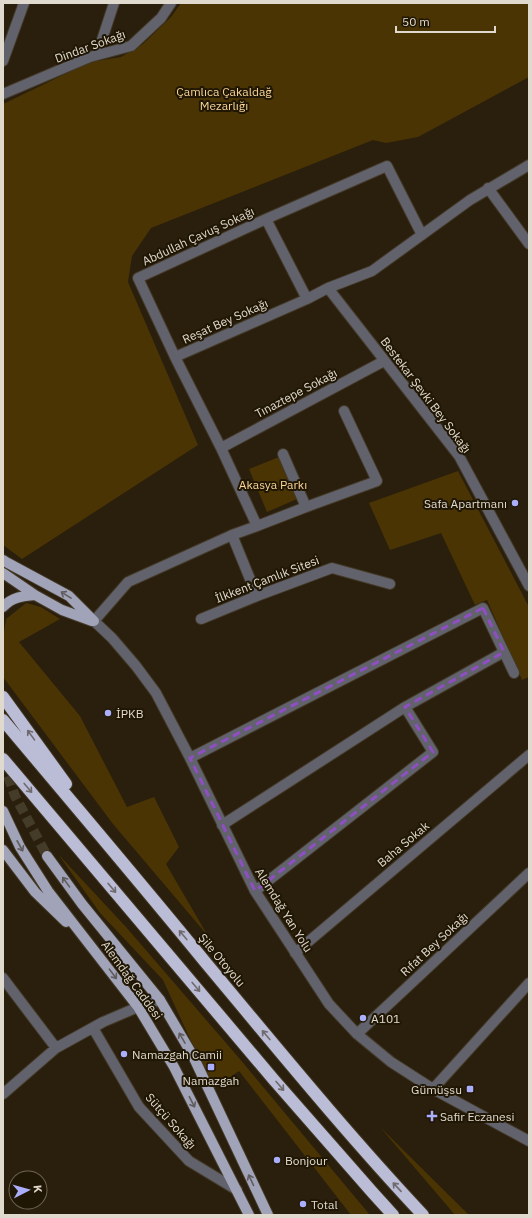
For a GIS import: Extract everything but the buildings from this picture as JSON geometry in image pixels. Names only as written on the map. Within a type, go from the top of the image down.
[{"type":"highway","points":[[3,697],[128,869]]},
{"type":"highway","name":"Şile Otoyolu","points":[[3,720],[315,1092],[385,1174],[424,1215]]},
{"type":"highway","points":[[3,759],[274,1080],[372,1193],[393,1215]]},
{"type":"main road","points":[[3,560],[69,596],[94,621]]},
{"type":"main road","points":[[3,573],[35,595],[62,610],[94,621]]},
{"type":"main road","points":[[3,607],[14,598],[35,595]]},
{"type":"main road","name":"Alemdağ Caddesi","points":[[3,811],[20,847],[48,891],[138,1007],[174,1067],[249,1215]]},
{"type":"main road","points":[[3,850],[35,892],[89,943]]},
{"type":"main road","name":"Alemdağ Caddesi","points":[[47,856],[82,904],[160,1000],[193,1056],[268,1215]]},
{"type":"street","points":[[3,61],[24,3]]},
{"type":"street","points":[[97,55],[114,3]]},
{"type":"street","name":"Dindar Sokağı","points":[[3,94],[97,55],[131,46],[161,18],[171,3]]},
{"type":"street","name":"Reşat Bey Sokağı","points":[[257,526],[221,448],[175,357],[307,300],[328,288],[372,271],[470,200],[529,165]]},
{"type":"street","points":[[266,219],[387,166],[422,235]]},
{"type":"street","points":[[488,188],[529,244]]},
{"type":"street","name":"Abdullah Çavuş Sokağı","points":[[175,357],[138,278],[266,219],[307,300]]},
{"type":"street","name":"Bestekar Şevki Bey Sokağı","points":[[328,288],[459,456],[529,586]]},
{"type":"street","name":"Tınaztepe Sokağı","points":[[221,448],[384,361]]},
{"type":"street","points":[[94,621],[128,582],[232,535],[377,481],[344,411]]},
{"type":"street","points":[[283,454],[306,507]]},
{"type":"street","points":[[232,535],[257,596]]},
{"type":"street","name":"İlkkent Çamlık Sitesi","points":[[201,619],[332,568],[390,584]]},
{"type":"street","points":[[190,758],[483,608],[514,673]]},
{"type":"street","name":"Alemdağ Yan Yolu","points":[[94,621],[136,666],[156,693],[190,758],[255,891],[329,1004],[357,1034],[391,1062],[433,1089],[529,1140]]},
{"type":"street","points":[[222,824],[405,707],[504,652]]},
{"type":"street","points":[[255,891],[434,752],[405,707]]},
{"type":"street","name":"Baha Sokak","points":[[295,953],[529,755]]},
{"type":"street","name":"Rıfat Bey Sokağı","points":[[357,1034],[529,874]]},
{"type":"street","points":[[3,978],[56,1048]]},
{"type":"street","points":[[433,1089],[529,983]]},
{"type":"street","points":[[3,1094],[56,1048],[93,1028],[138,1007],[160,1000]]},
{"type":"street","name":"Sütçü Sokağı","points":[[93,1028],[139,1107],[189,1161],[237,1190]]},
{"type":"highlighted area","points":[[483,608],[504,652],[405,707],[433,752],[255,891],[190,758]]},
{"type":"green space","name":"Çamlıca Çakaldağ Mezarlığı","points":[[181,3],[529,3],[529,77],[418,137],[386,143],[373,140],[151,228],[132,256],[128,282],[198,445],[22,559],[3,545],[3,104],[90,62],[121,57],[143,44],[171,17]]},
{"type":"green space","name":"Akasya Parkı","points":[[279,457],[297,499],[267,512],[249,469]]},
{"type":"green space","points":[[458,471],[529,607],[529,677],[522,680],[487,600],[475,605],[441,533],[390,550],[369,503]]},
{"type":"green space","points":[[26,603],[41,607],[60,619],[19,642],[80,716],[127,807],[154,797],[179,847],[166,864],[208,936],[113,824],[3,677],[3,638],[6,619]]},
{"type":"green space","points":[[58,854],[126,927],[239,1058],[370,1215],[351,1215],[239,1071],[213,1089],[163,980],[100,913]]},
{"type":"green space","points":[[380,1127],[469,1215],[455,1215]]},
{"type":"tunnel","points":[[3,762],[15,796],[47,856]]},
{"type":"place","name":"Safa Apartmanı","points":[[515,503]]},
{"type":"place","name":"İPKB","points":[[108,713]]},
{"type":"place","name":"A101","points":[[363,1018]]},
{"type":"place","name":"Namazgah Camii","points":[[124,1054]]},
{"type":"place","name":"Namazgah","points":[[211,1067]]},
{"type":"place","name":"Gümüşsu","points":[[470,1089]]},
{"type":"place","name":"Safir Eczanesi","points":[[432,1116]]},
{"type":"place","name":"Bonjour","points":[[277,1160]]},
{"type":"place","name":"Total","points":[[303,1204]]}]
